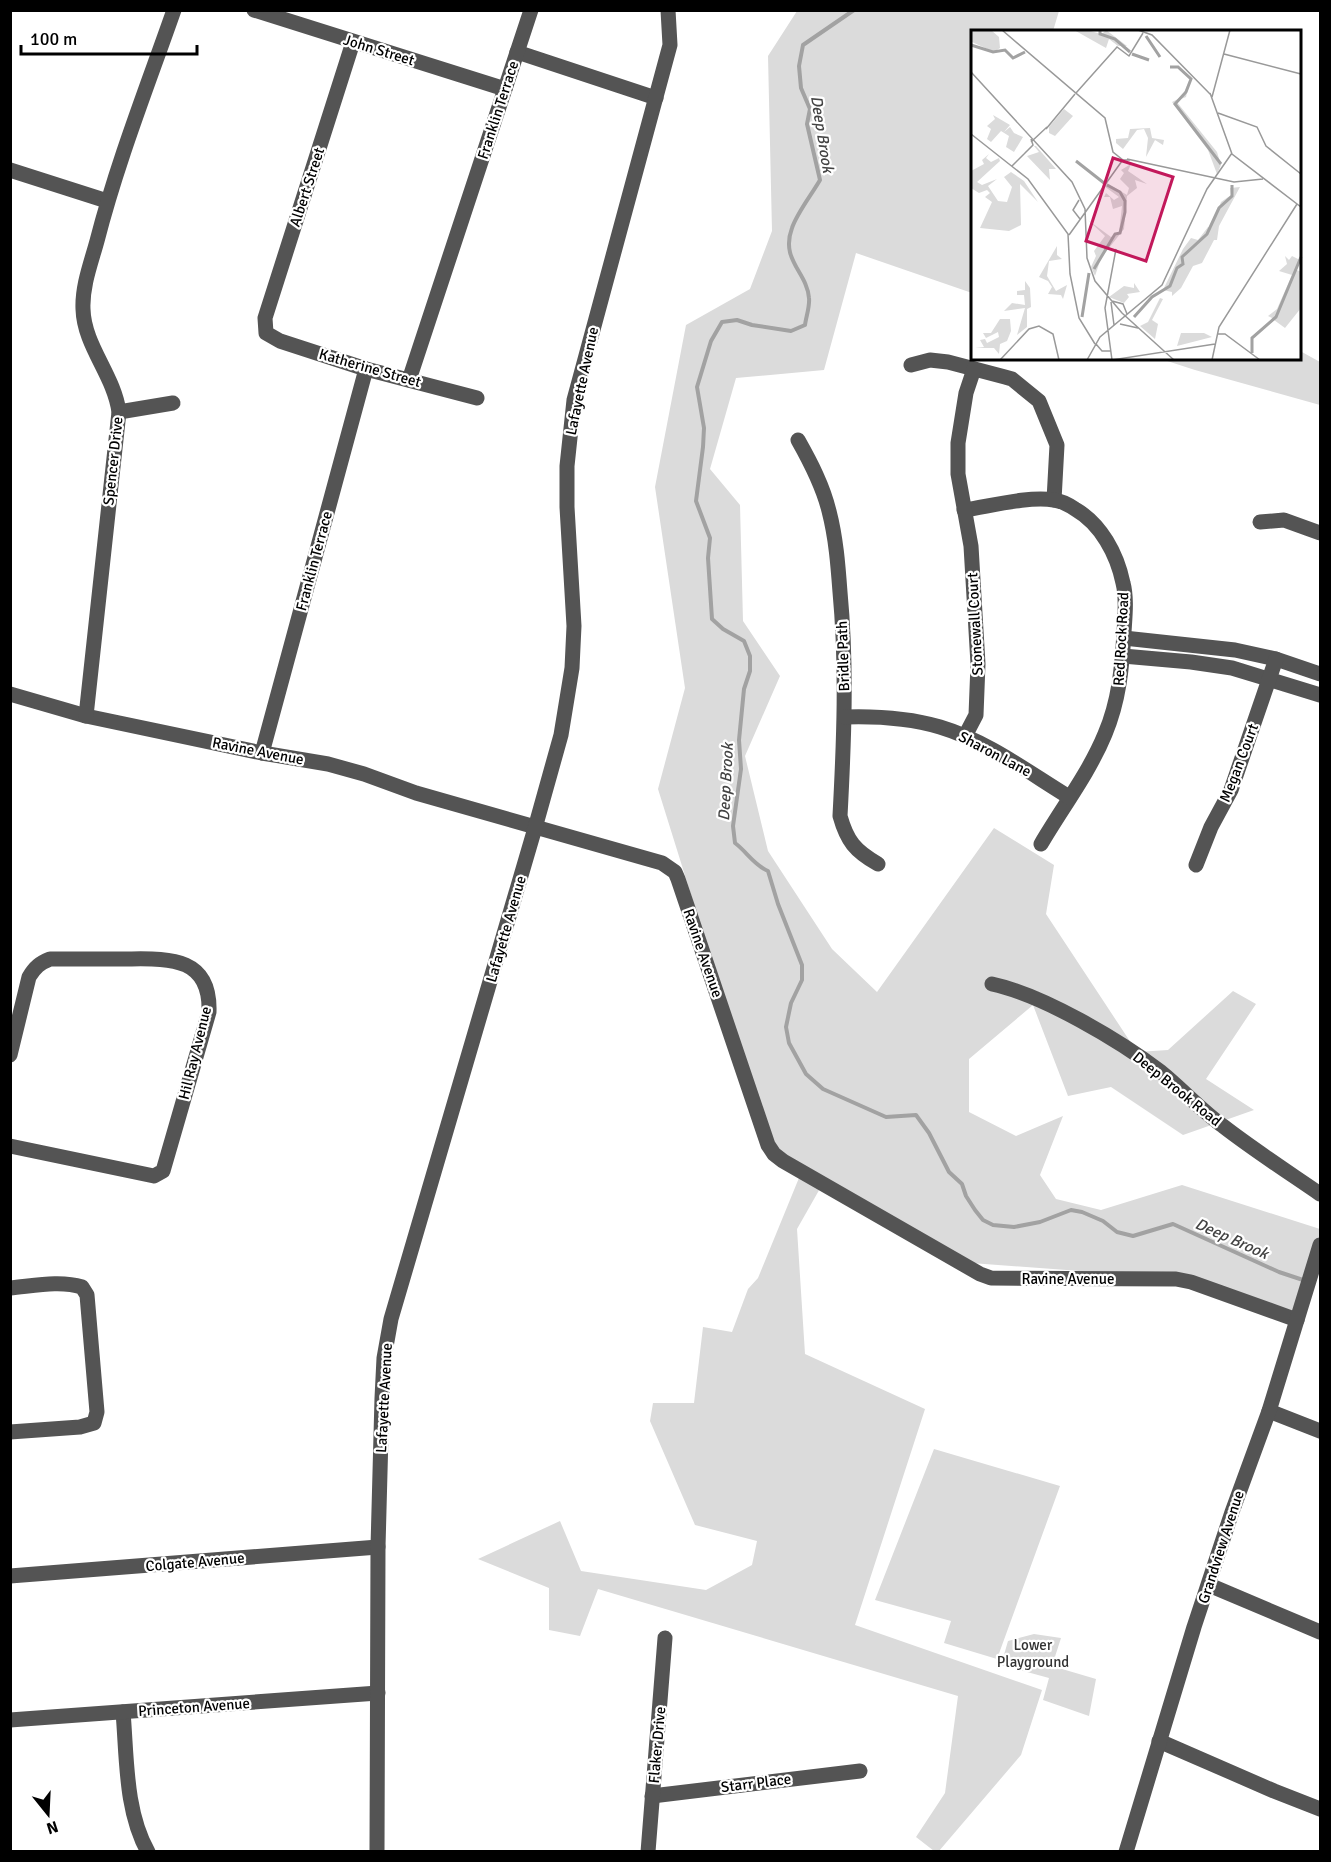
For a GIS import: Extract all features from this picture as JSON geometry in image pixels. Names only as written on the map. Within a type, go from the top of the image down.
[{"type":"street","name":"Spencer Drive","points":[[86,717],[118,430],[118,412],[114,390],[84,322],[83,292],[107,201],[174,10]]},
{"type":"street","name":"John Street","points":[[254,10],[505,89]]},
{"type":"street","name":"Franklin Terrace","points":[[409,380],[531,10]]},
{"type":"street","name":"Lafayette Avenue","points":[[377,1851],[378,1547],[384,1358],[391,1319],[536,828],[561,735],[572,668],[574,626],[567,507],[567,465],[574,400],[670,45],[668,10]]},
{"type":"street","name":"Albert Street","points":[[266,333],[264,318],[353,42]]},
{"type":"street","points":[[517,52],[656,98]]},
{"type":"street","points":[[10,170],[107,201]]},
{"type":"street","name":"Katherine Street","points":[[266,333],[279,342],[366,369],[477,398]]},
{"type":"street","points":[[911,366],[930,360],[948,362],[1012,379],[1039,401],[1057,445],[1054,500]]},
{"type":"street","name":"Franklin Terrace","points":[[262,753],[366,369]]},
{"type":"street","points":[[964,510],[958,474],[958,443],[966,393],[974,369]]},
{"type":"street","points":[[118,412],[173,403]]},
{"type":"street","name":"Bridle Path","points":[[798,440],[814,470],[829,510],[837,550],[843,627],[845,717],[840,816],[851,843],[861,855],[878,864]]},
{"type":"street","name":"Red Rock Road","points":[[964,510],[1029,501],[1054,500],[1067,505],[1086,515],[1097,525],[1117,561],[1124,584],[1126,614],[1121,682],[1105,734],[1091,762],[1041,844]]},
{"type":"street","name":"Stonewall Court","points":[[964,510],[971,546],[978,664],[976,715],[965,736]]},
{"type":"street","points":[[1260,522],[1284,520],[1320,533]]},
{"type":"street","points":[[1124,638],[1235,650],[1276,659],[1320,674]]},
{"type":"street","points":[[1123,656],[1232,668],[1320,695]]},
{"type":"street","name":"Megan Court","points":[[1196,865],[1230,790],[1276,659]]},
{"type":"street","name":"Ravine Avenue","points":[[10,694],[86,717],[328,764],[416,793],[663,863],[675,872],[768,1145],[783,1161],[990,1278],[1176,1279],[1191,1282],[1297,1320]]},
{"type":"street","name":"Sharon Lane","points":[[845,717],[888,717],[915,721],[965,736],[984,745],[1069,797]]},
{"type":"street","name":"Hil Ray Avenue","points":[[10,1055],[14,1025],[29,977],[33,969],[50,959],[171,959],[191,968],[206,988],[209,1012],[170,1148],[163,1170],[159,1174],[153,1176],[10,1146]]},
{"type":"street","name":"Deep Brook Road","points":[[992,984],[1024,993],[1084,1023],[1124,1047],[1161,1073],[1222,1125],[1320,1194]]},
{"type":"street","name":"Grandview Avenue","points":[[1126,1851],[1232,1512],[1269,1411],[1320,1245]]},
{"type":"street","points":[[10,1288],[62,1284],[82,1287],[87,1295],[97,1412],[94,1423],[80,1427],[10,1432]]},
{"type":"street","points":[[1269,1411],[1320,1431]]},
{"type":"street","name":"Colgate Avenue","points":[[10,1576],[378,1547]]},
{"type":"street","points":[[1209,1585],[1320,1632]]},
{"type":"street","name":"Flaker Drive","points":[[648,1851],[665,1638]]},
{"type":"street","name":"Princeton Avenue","points":[[10,1720],[378,1693]]},
{"type":"street","points":[[123,1712],[132,1806],[136,1825],[148,1851]]},
{"type":"street","points":[[1159,1741],[1320,1809]]},
{"type":"street","name":"Starr Place","points":[[652,1796],[860,1771]]},
{"type":"green space","points":[[797,11],[1059,11],[1053,30],[971,30],[971,293],[856,253],[824,370],[736,378],[710,469],[740,505],[743,621],[780,676],[745,756],[768,851],[832,949],[877,992],[994,828],[1054,865],[1046,914],[1137,1052],[1168,1050],[1233,991],[1256,1004],[1206,1079],[1254,1110],[1183,1135],[1111,1087],[1068,1096],[1033,1005],[969,1059],[969,1112],[1016,1136],[1063,1116],[1040,1175],[1056,1199],[1101,1210],[1182,1185],[1320,1229],[1320,1238],[1295,1316],[1161,1277],[958,1262],[822,1185],[797,1229],[805,1354],[925,1409],[855,1625],[1042,1690],[1021,1755],[939,1851],[934,1851],[916,1837],[945,1793],[958,1696],[598,1589],[580,1636],[549,1630],[549,1588],[478,1559],[560,1521],[581,1571],[706,1590],[752,1565],[757,1541],[695,1525],[650,1421],[653,1403],[694,1403],[703,1327],[732,1332],[748,1289],[758,1278],[801,1173],[766,1135],[658,789],[685,688],[655,487],[686,325],[750,289],[772,231],[768,56]]},
{"type":"green space","points":[[1301,348],[1302,352],[1320,362],[1320,405],[1164,360],[1301,360]]},
{"type":"green space","points":[[934,1449],[1060,1486],[997,1659],[944,1643],[951,1621],[875,1600]]},
{"type":"green space","name":"Lower Playground","points":[[1034,1634],[1061,1638],[1052,1666],[1096,1679],[1089,1716],[1043,1700],[1049,1678],[1001,1665],[1008,1641]]},
{"type":"waterway","name":"Deep Brook","points":[[854,10],[803,45],[799,66],[801,88],[810,109],[807,124],[820,180],[797,216],[789,239],[789,249],[809,298],[805,325],[791,331],[752,325],[737,320],[722,322],[711,341],[697,387],[704,428],[696,501],[710,538],[708,558],[712,619],[723,629],[744,641],[750,656],[750,671],[744,689],[739,740],[741,769],[733,826],[735,843],[768,871],[778,904],[802,965],[802,980],[791,1003],[786,1027],[789,1043],[806,1074],[823,1089],[886,1117],[916,1115],[929,1133],[949,1172],[962,1184],[975,1210],[983,1220],[993,1225],[1014,1227],[1040,1222],[1071,1210],[1103,1221],[1117,1232],[1133,1236],[1173,1224],[1279,1272],[1306,1281]]}]
